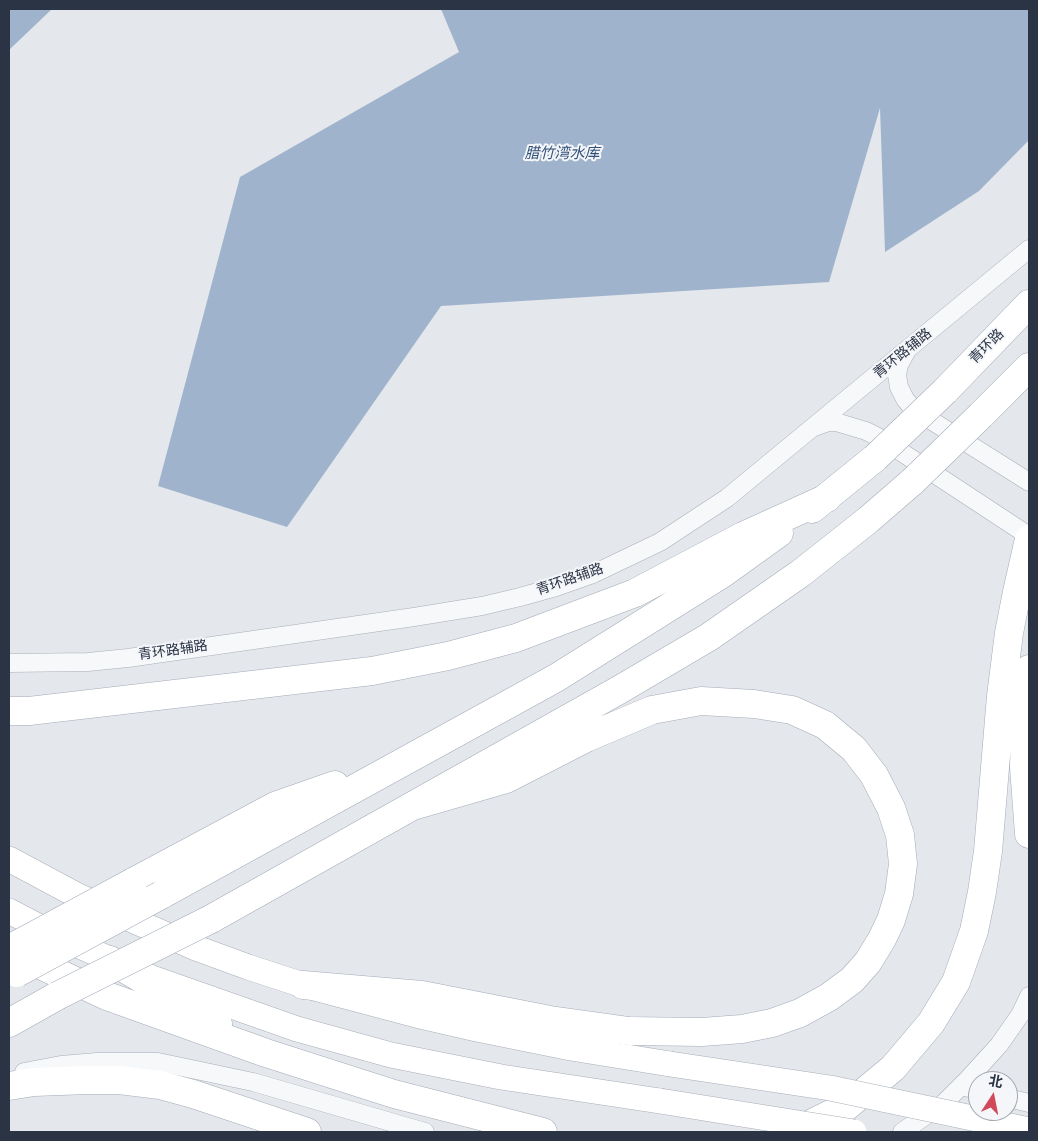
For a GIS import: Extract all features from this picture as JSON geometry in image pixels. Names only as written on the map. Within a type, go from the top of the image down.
[{"type":"main road","name":"青环路","points":[[826,498],[875,458],[945,391],[1029,304]]},
{"type":"main road","points":[[9,1023],[58,996],[211,919],[416,805],[709,637],[801,573],[868,520],[913,481],[1029,366]]},
{"type":"main road","points":[[9,711],[28,711],[372,672],[448,656],[516,638],[635,593],[743,536],[826,498]]},
{"type":"main road","points":[[11,962],[161,895],[572,668],[722,574],[826,498]]},
{"type":"main road","points":[[793,1132],[847,1106],[893,1068],[931,1023],[956,982],[974,931],[982,892],[988,851],[1001,696],[1009,633],[1028,542]]},
{"type":"main road","points":[[1029,669],[1024,767],[1029,834]]},
{"type":"main road","points":[[303,985],[422,996],[550,1020],[630,1031],[702,1032],[742,1029],[772,1023],[800,1013],[829,997],[852,980],[868,962],[882,939],[891,920],[899,894],[903,864],[900,834],[874,775],[854,749],[825,725],[792,710],[754,704],[701,701],[652,710],[586,738],[506,779],[416,805]]},
{"type":"main road","points":[[11,962],[133,882],[275,806],[407,760]]},
{"type":"main road","points":[[9,860],[78,896],[188,944],[248,967],[303,985],[477,1029],[572,1048],[830,1088],[1029,1130]]},
{"type":"main road","points":[[9,911],[110,960],[152,978],[297,1029],[391,1055],[501,1077],[854,1132]]},
{"type":"main road","points":[[110,960],[266,1053]]},
{"type":"main road","points":[[11,962],[266,1053],[394,1094],[543,1132]]},
{"type":"main road","points":[[9,1086],[34,1082],[103,1080],[119,1080],[160,1086],[193,1094],[307,1132]]},
{"type":"street","name":"青环路辅路","points":[[9,663],[88,662],[128,658],[414,618],[482,606],[556,587],[626,559],[660,542],[727,498],[1029,249]]},
{"type":"street","points":[[906,351],[899,365],[897,375],[899,387],[913,409],[1029,482]]},
{"type":"street","points":[[814,427],[828,422],[836,422],[873,435],[1028,542]]},
{"type":"street","points":[[902,1132],[944,1103],[961,1086],[999,1045],[1020,1015],[1029,996]]},
{"type":"street","points":[[9,1077],[61,1065],[113,1061],[158,1062],[253,1082],[425,1132]]},
{"type":"street","points":[[961,1086],[968,1088]]},
{"type":"water","points":[[9,9],[52,9],[9,50]]},
{"type":"water","name":"腊竹湾水库","points":[[441,9],[1029,9],[1029,140],[979,191],[885,252],[880,108],[829,282],[441,306],[287,527],[158,486],[240,177],[459,52]]}]
